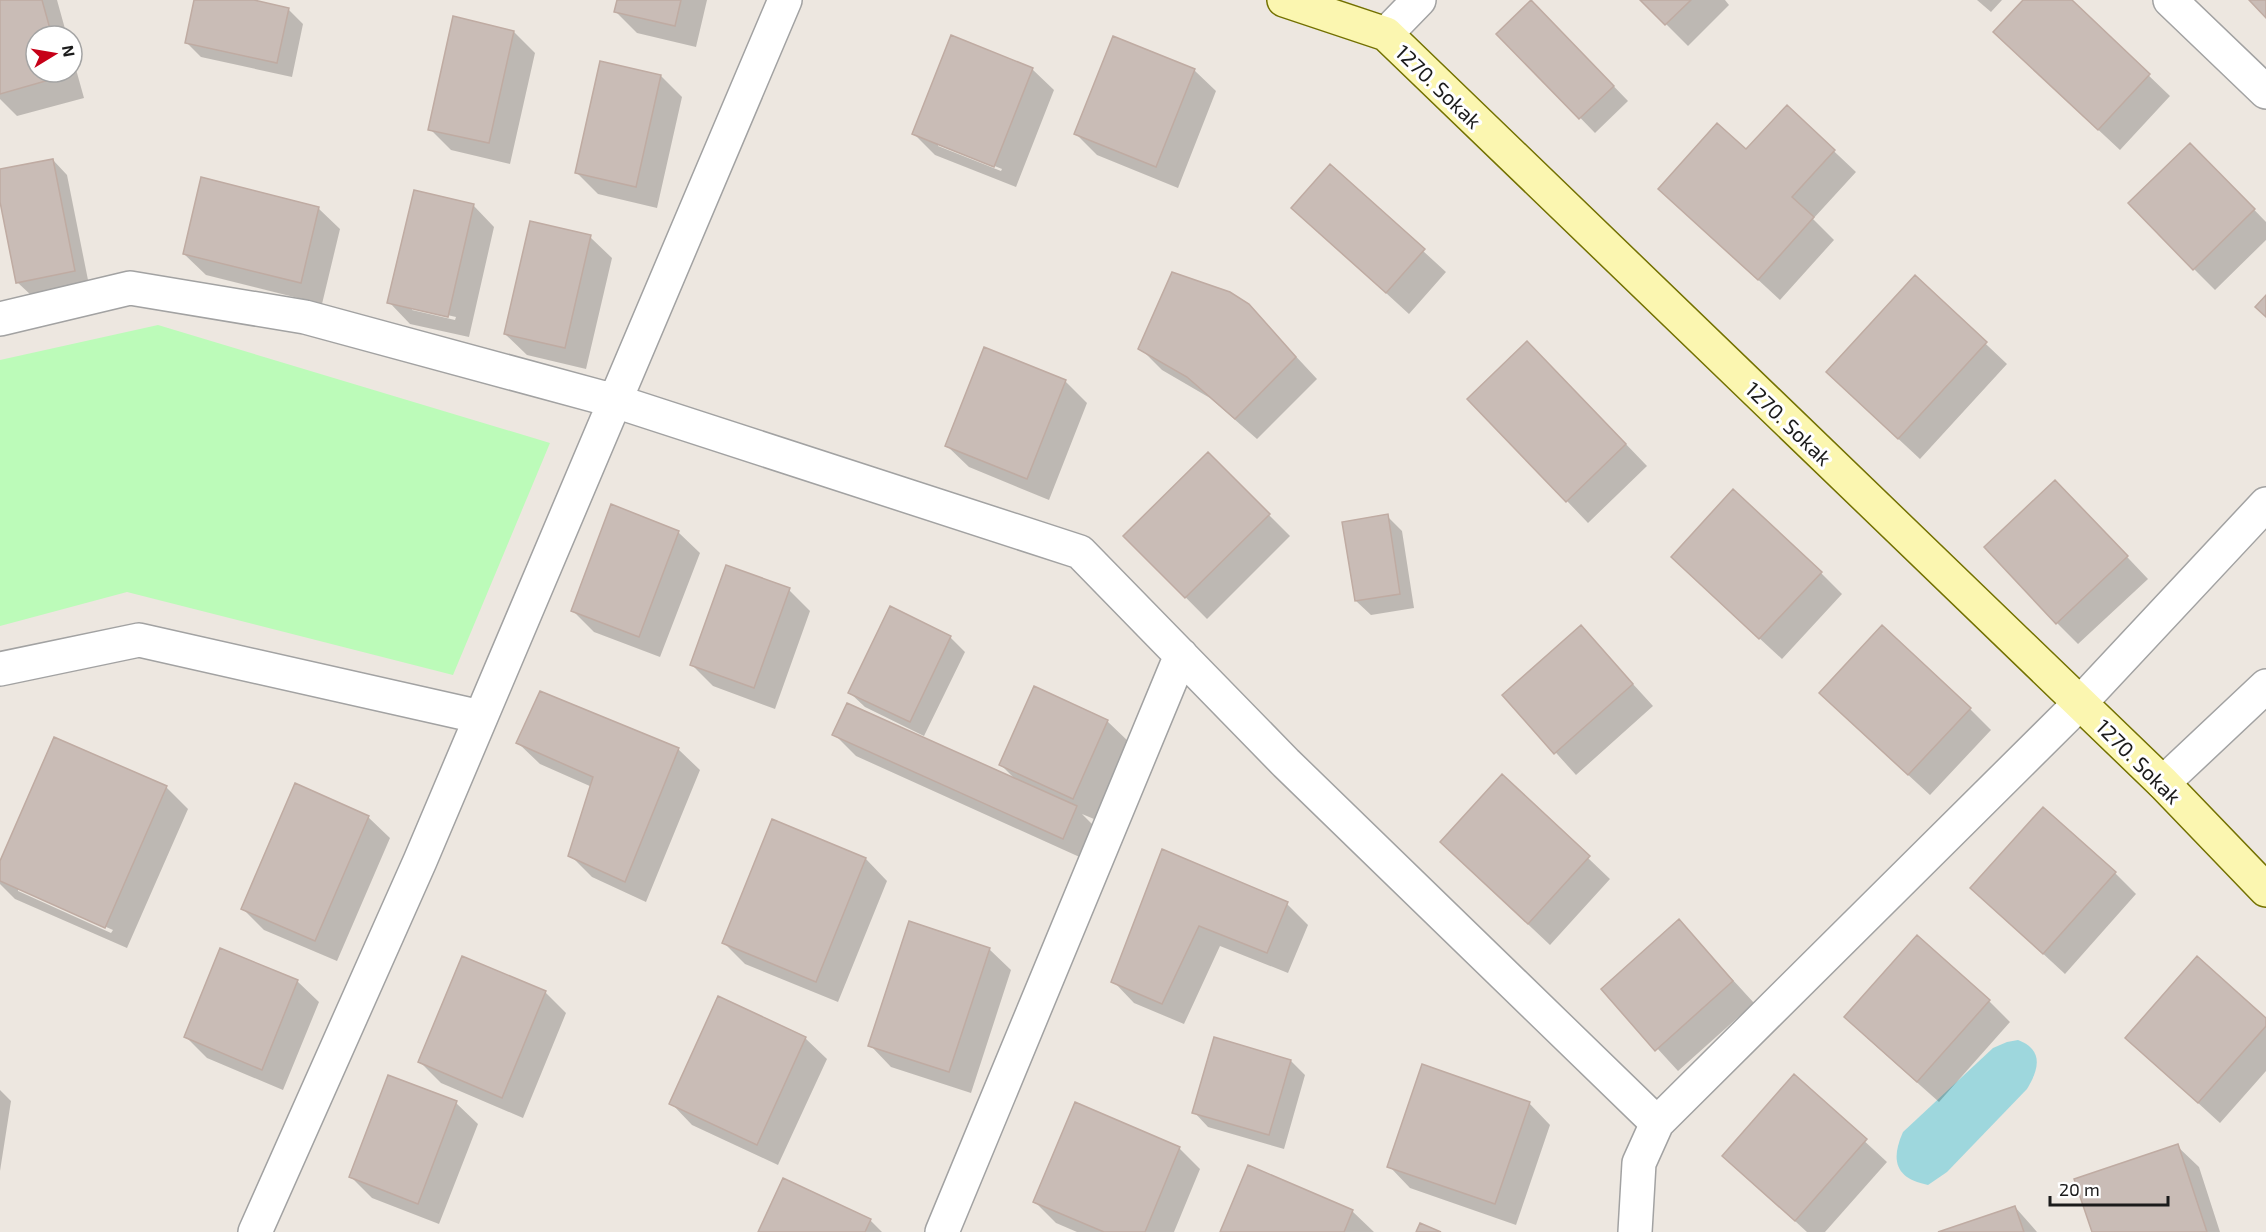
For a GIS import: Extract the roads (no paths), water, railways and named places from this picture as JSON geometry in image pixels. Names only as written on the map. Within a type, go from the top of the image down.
[{"type":"street","points":[[255,1232],[420,861],[785,0]]},
{"type":"street","name":"1270. Sokak","points":[[1284,0],[1386,34],[2163,783],[2266,890]]},
{"type":"street","points":[[1386,34],[1419,0]]},
{"type":"street","points":[[2170,0],[2265,89]]},
{"type":"street","points":[[0,319],[130,288],[305,317],[615,401],[1080,552],[1286,763],[1658,1123]]},
{"type":"street","points":[[1635,1232],[1638,1163],[1658,1123],[2080,703],[2266,504]]},
{"type":"street","points":[[0,669],[139,640],[481,717]]},
{"type":"street","points":[[942,1232],[1180,655]]},
{"type":"street","points":[[2163,783],[2266,686]]},
{"type":"water","points":[[2018,1040],[2032,1049],[2037,1061],[2027,1089],[1947,1172],[1928,1185],[1909,1178],[1899,1167],[1897,1160],[1899,1142],[1903,1132],[1993,1048]]}]
